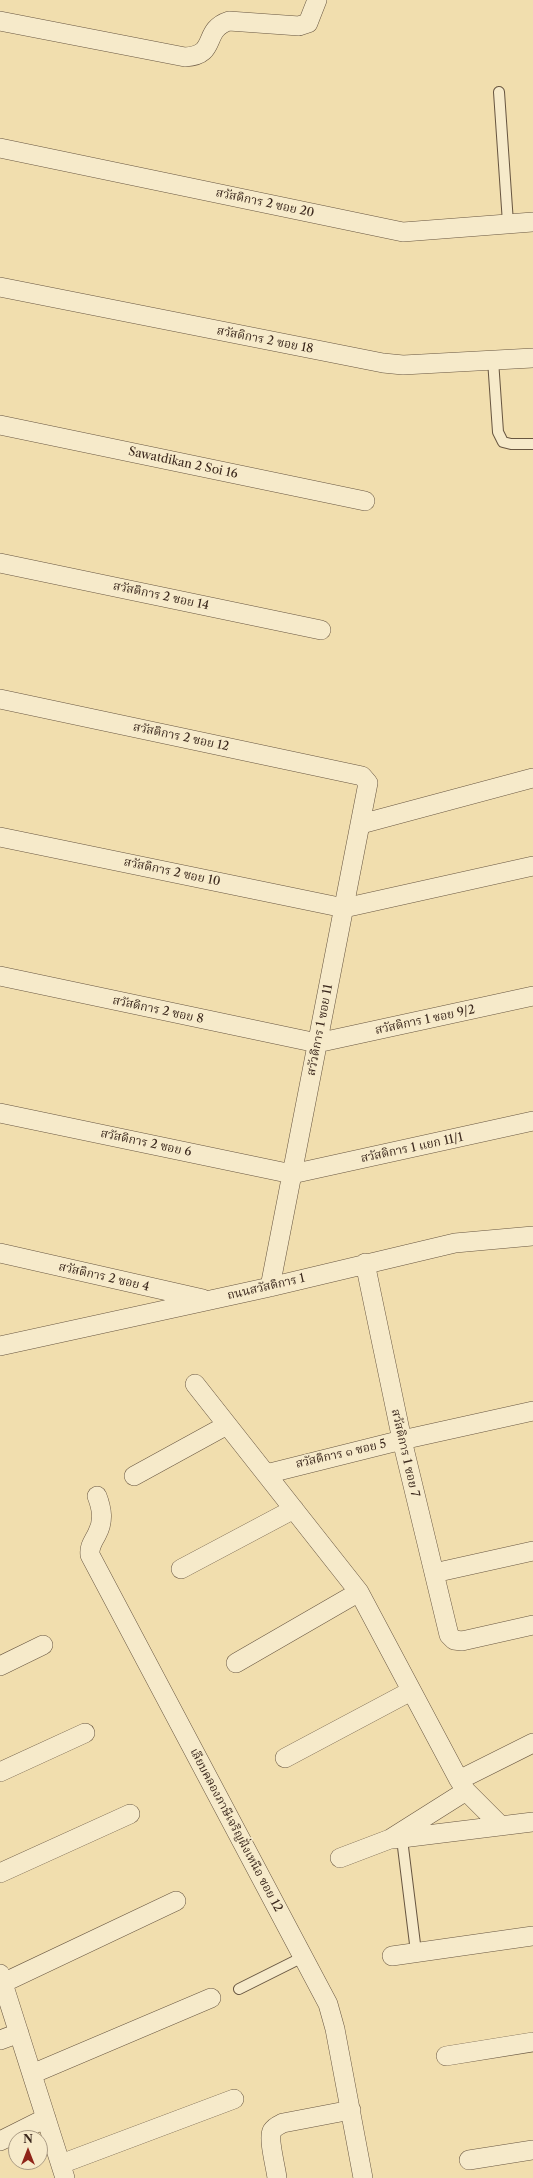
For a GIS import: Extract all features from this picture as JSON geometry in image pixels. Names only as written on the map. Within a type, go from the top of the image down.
[{"type":"street","points":[[0,21],[186,57],[197,57],[205,52],[212,33],[219,24],[229,21],[299,26],[308,23],[317,0]]},
{"type":"street","name":"สวัสดิการ 2 ซอย 20","points":[[0,148],[404,232],[533,222]]},
{"type":"street","name":"สวัสดิการ 2 ซอย 18","points":[[0,286],[403,365],[533,358]]},
{"type":"street","name":"Sawatdikan 2 Soi 16","points":[[0,425],[365,501]]},
{"type":"street","name":"สวัสดิการ 2 ซอย 14","points":[[0,563],[321,630]]},
{"type":"street","name":"สวัสดิการ 2 ซอย 12","points":[[0,699],[362,776]]},
{"type":"street","name":"สวัวดิการ 1 ซอย 11","points":[[270,1287],[368,791],[368,783],[362,776]]},
{"type":"street","points":[[361,824],[533,778]]},
{"type":"street","name":"สวัสดิการ 2 ซอย 10","points":[[0,837],[344,908]]},
{"type":"street","points":[[344,908],[533,866]]},
{"type":"street","name":"สวัสดิการ 2 ซอย 8","points":[[0,976],[317,1043]]},
{"type":"street","name":"สวัสดิการ 1 ซอย 9/2","points":[[317,1043],[533,996]]},
{"type":"street","name":"สวัสดิการ 2 ซอย 6","points":[[0,1113],[292,1174]]},
{"type":"street","name":"สวัสดิการ 1 แยก 11/1","points":[[292,1174],[533,1121]]},
{"type":"street","name":"ถนนสวัสดิการ 1","points":[[0,1346],[270,1287],[365,1263],[455,1243],[533,1236]]},
{"type":"street","name":"สวัสดิการ 2 ซอย 4","points":[[0,1253],[208,1300]]},
{"type":"street","name":"สวัสดิการ 1 ซอย 7","points":[[365,1263],[402,1440],[449,1635],[454,1640],[462,1641],[533,1625]]},
{"type":"street","points":[[195,1384],[359,1592],[462,1785],[501,1826]]},
{"type":"street","name":"สวัสดิการ ๑ ซอย 5","points":[[266,1474],[402,1440],[533,1411]]},
{"type":"street","points":[[134,1476],[227,1425]]},
{"type":"street","name":"เลียบคลองภาษีเจริญฝั่งเหนือ ซอย 12","points":[[97,1496],[101,1507],[102,1519],[98,1533],[91,1544],[90,1555],[328,2004],[351,2110],[363,2178]]},
{"type":"street","points":[[181,1569],[294,1509]]},
{"type":"street","points":[[434,1573],[533,1551]]},
{"type":"street","points":[[236,1663],[359,1592]]},
{"type":"street","points":[[0,1666],[43,1645]]},
{"type":"street","points":[[285,1758],[411,1691]]},
{"type":"street","points":[[0,1772],[85,1733]]},
{"type":"street","points":[[396,1839],[462,1785],[533,1743]]},
{"type":"street","points":[[0,1873],[130,1814]]},
{"type":"street","points":[[340,1858],[396,1839],[533,1822]]},
{"type":"street","points":[[176,1901],[1,1979],[63,2171],[234,2099]]},
{"type":"street","points":[[392,1956],[533,1936]]},
{"type":"street","points":[[32,2074],[211,1998]]},
{"type":"street","points":[[0,2040],[19,2033]]},
{"type":"street","points":[[446,2056],[533,2042]]},
{"type":"street","points":[[278,2178],[271,2138],[272,2131],[276,2127],[283,2123],[351,2110]]},
{"type":"street","points":[[0,2141],[46,2118]]},
{"type":"street","points":[[469,2160],[533,2150]]},
{"type":"lane","points":[[499,92],[508,223]]},
{"type":"lane","points":[[493,360],[498,432],[503,442],[511,444],[533,444]]},
{"type":"lane","points":[[396,1839],[416,1952]]},
{"type":"lane","points":[[239,1989],[303,1957]]}]
